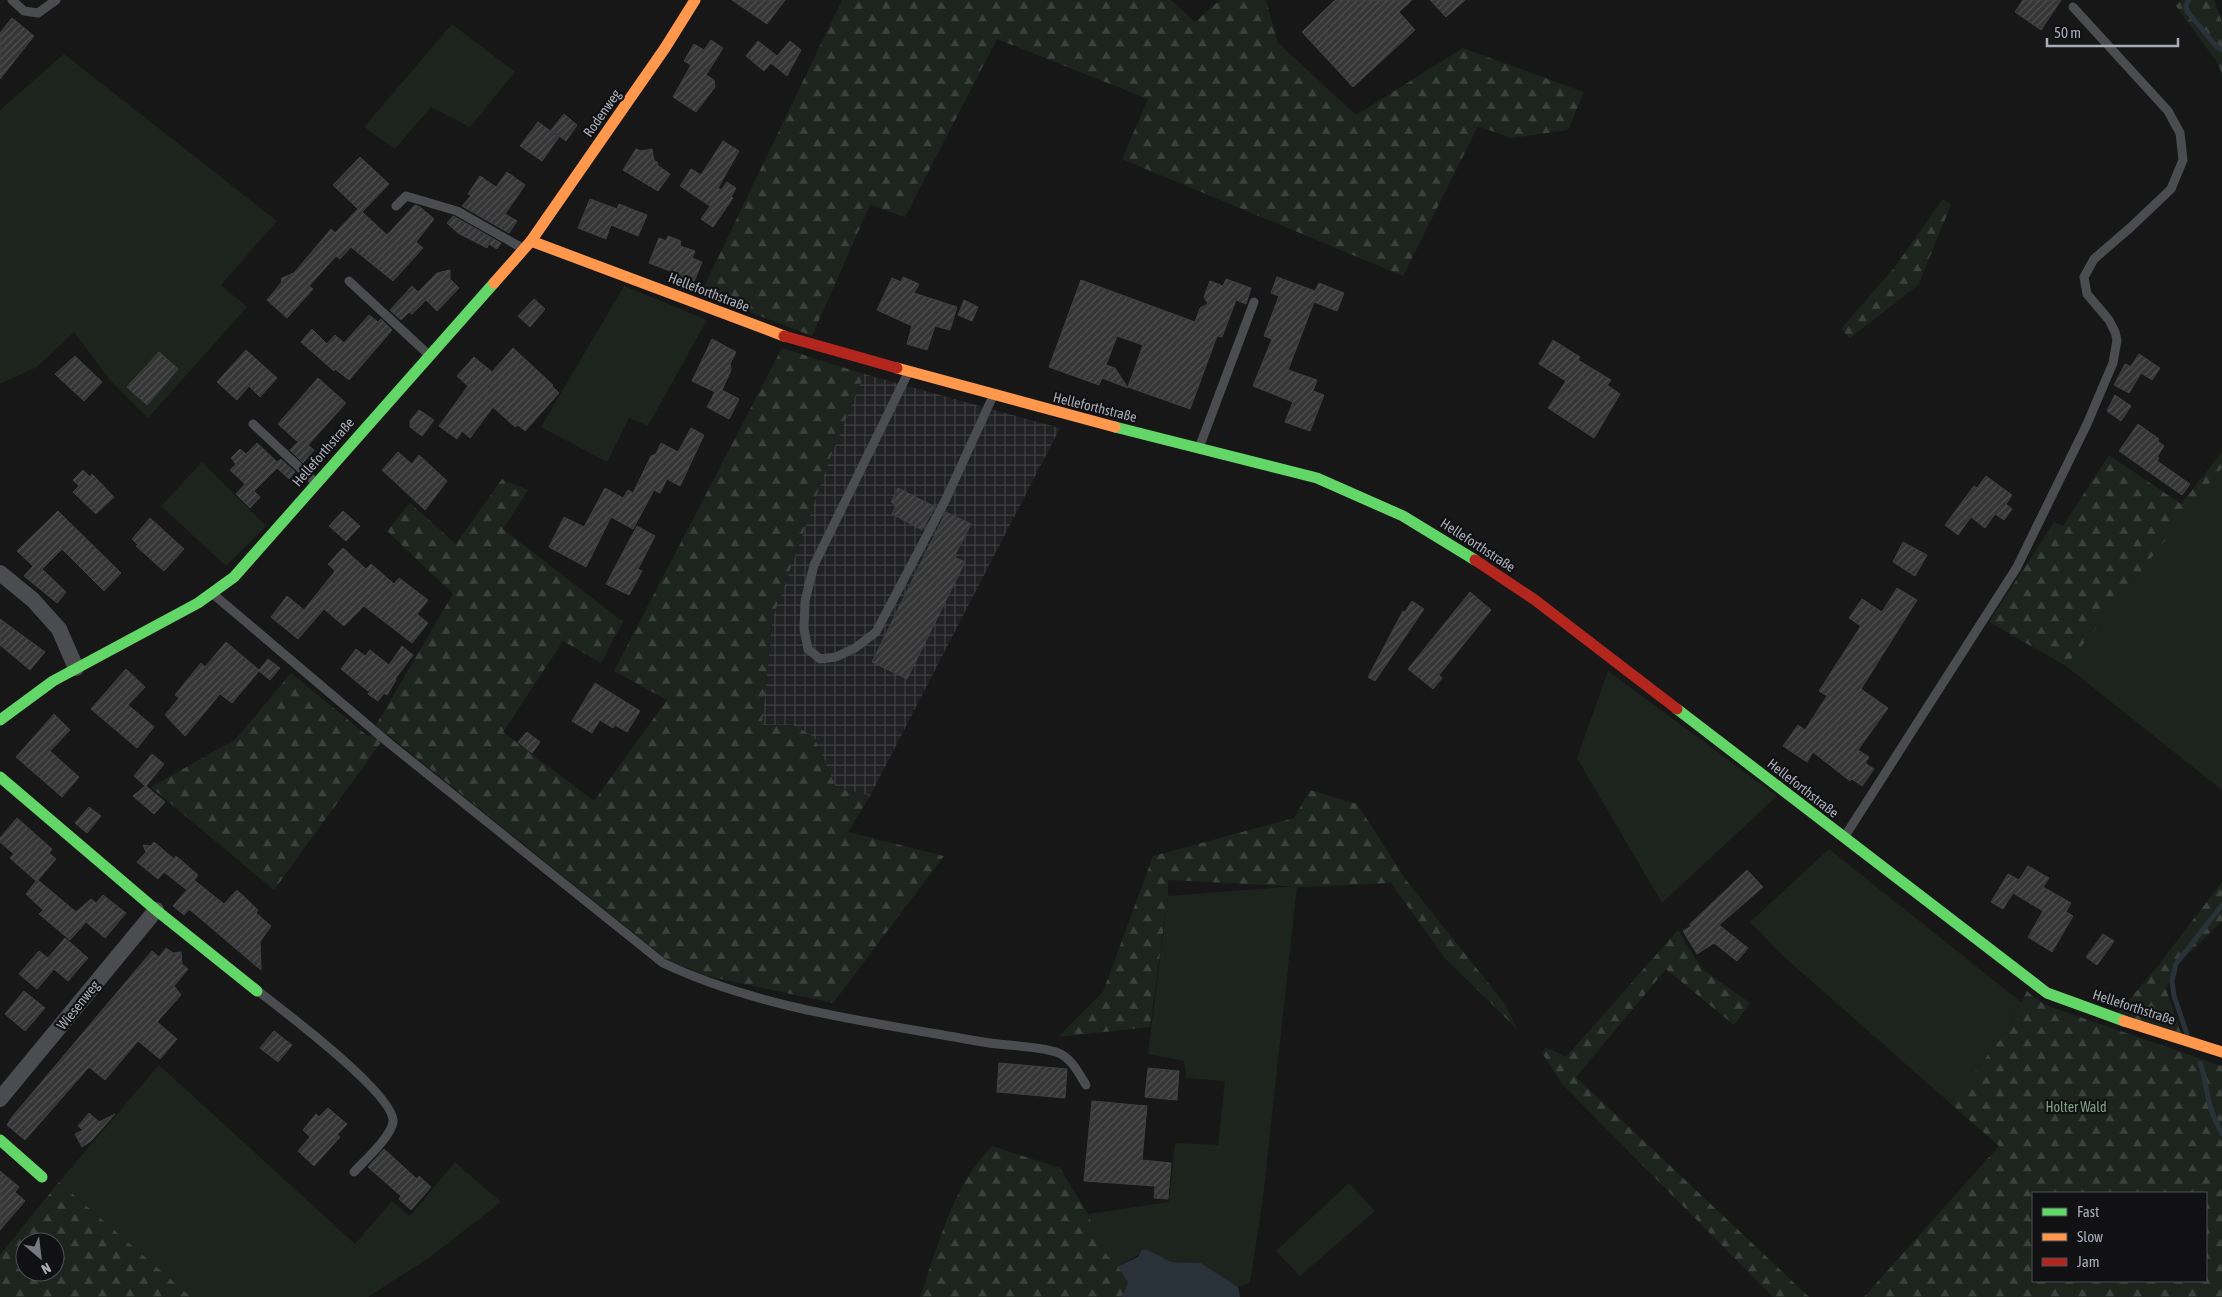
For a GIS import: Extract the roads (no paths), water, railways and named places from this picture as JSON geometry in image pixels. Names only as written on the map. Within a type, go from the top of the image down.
[{"type":"street","name":"Rodenweg","points":[[527,245],[665,48],[695,0]]},
{"type":"street","name":"Helleforthstraße","points":[[0,720],[53,681],[198,604],[234,577],[527,245],[783,336],[993,396],[1317,478],[1403,516],[1447,541],[1535,600],[2047,992],[2113,1018],[2222,1052]]},
{"type":"street","points":[[0,573],[33,600],[59,629],[76,668]]},
{"type":"street","points":[[0,777],[156,910],[257,991]]},
{"type":"street","name":"Wiesenweg","points":[[0,1099],[156,910]]},
{"type":"street","points":[[0,1140],[42,1177]]},
{"type":"lane","points":[[12,0],[24,11],[38,13],[56,0]]},
{"type":"lane","points":[[1844,838],[2017,567],[2087,424],[2113,363],[2117,340],[2116,332],[2110,320],[2086,294],[2084,277],[2094,259],[2131,227],[2171,188],[2183,160],[2180,133],[2168,111],[2073,7]]},
{"type":"lane","points":[[396,206],[406,196],[457,210],[527,245]]},
{"type":"lane","points":[[349,281],[429,355]]},
{"type":"lane","points":[[1198,448],[1254,302]]},
{"type":"lane","points":[[908,372],[814,566],[805,600],[804,629],[808,649],[820,659],[836,657],[855,648],[876,632],[946,499],[993,396]]},
{"type":"lane","points":[[253,424],[316,483]]},
{"type":"lane","points":[[212,593],[390,744],[663,963],[703,982],[808,1010],[980,1042],[1057,1052],[1074,1064],[1086,1085]]},
{"type":"lane","points":[[257,991],[326,1043],[376,1093],[391,1112],[392,1128],[354,1172]]},
{"type":"waterway","points":[[2189,0],[2186,5],[2187,11],[2216,46],[2222,50]]},
{"type":"waterway","points":[[2187,1034],[2174,996],[2172,981],[2176,964],[2222,905]]},
{"type":"waterway","points":[[2200,1063],[2210,1107],[2222,1134]]},
{"type":"park label","name":"Holter Wald","points":[[2076,1107]]}]
